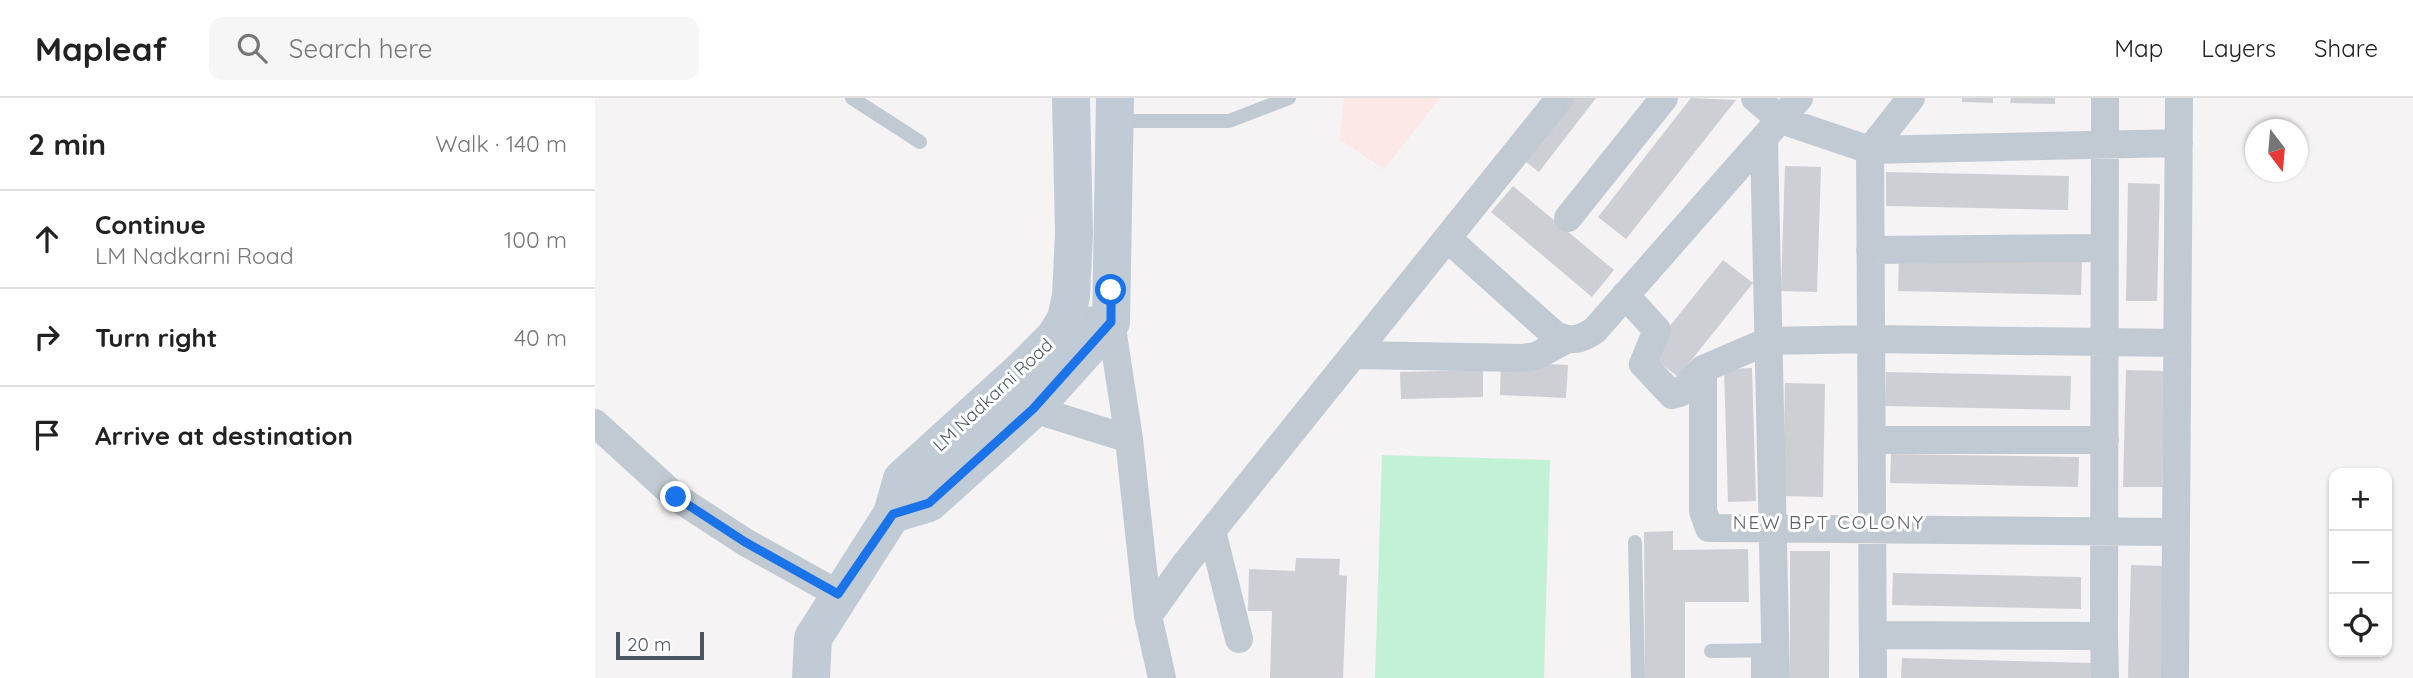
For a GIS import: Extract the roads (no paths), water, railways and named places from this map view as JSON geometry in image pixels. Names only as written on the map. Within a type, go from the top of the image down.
[{"type":"street","points":[[1148,617],[1212,531],[1560,98]]},
{"type":"street","points":[[1569,218],[1664,98]]},
{"type":"street","points":[[1755,98],[1773,130],[1768,341],[1773,531],[1767,650],[1776,678]]},
{"type":"street","points":[[1448,239],[1555,335],[1566,340],[1579,340],[1595,330],[1799,98]]},
{"type":"street","points":[[1873,678],[1870,150],[1910,98]]},
{"type":"street","points":[[2105,98],[2105,678]]},
{"type":"street","points":[[2175,678],[2179,98]]},
{"type":"street","points":[[1071,111],[1114,110],[1111,322],[1129,439],[1148,617],[1162,678]]},
{"type":"street","name":"LM Nadkarni Road","points":[[811,678],[813,638],[838,594],[893,514],[902,479],[1024,368],[1055,337],[1066,319],[1071,296],[1074,233],[1071,111]]},
{"type":"street","points":[[1773,130],[1870,150],[2179,143]]},
{"type":"street","points":[[1870,250],[2104,248]]},
{"type":"street","points":[[1625,295],[1655,326],[1656,334],[1643,364],[1671,395],[1680,393],[1703,369],[1768,341],[1871,339],[2177,343]]},
{"type":"street","points":[[1066,319],[1111,322]]},
{"type":"street","name":"LM Nadkarni Road","points":[[893,514],[929,503],[1033,409],[1111,322]]},
{"type":"street","points":[[1356,355],[1522,358],[1536,356],[1566,340]]},
{"type":"street","points":[[1703,369],[1705,521],[1709,528],[1773,531],[2174,532]]},
{"type":"street","points":[[1033,409],[1129,439]]},
{"type":"street","points":[[595,423],[676,497],[745,542],[838,594]]},
{"type":"street","points":[[1872,440],[2105,440]]},
{"type":"street","points":[[1212,531],[1239,639]]},
{"type":"street","points":[[1873,635],[2103,636]]},
{"type":"lane","points":[[852,98],[920,142]]},
{"type":"lane","points":[[1114,110],[1229,121],[1289,98]]},
{"type":"lane","points":[[1635,542],[1638,678]]},
{"type":"lane","points":[[1711,651],[1767,650],[1758,678]]},
{"type":"district","name":"NEW BPT COLONY","points":[[1829,522]]}]
